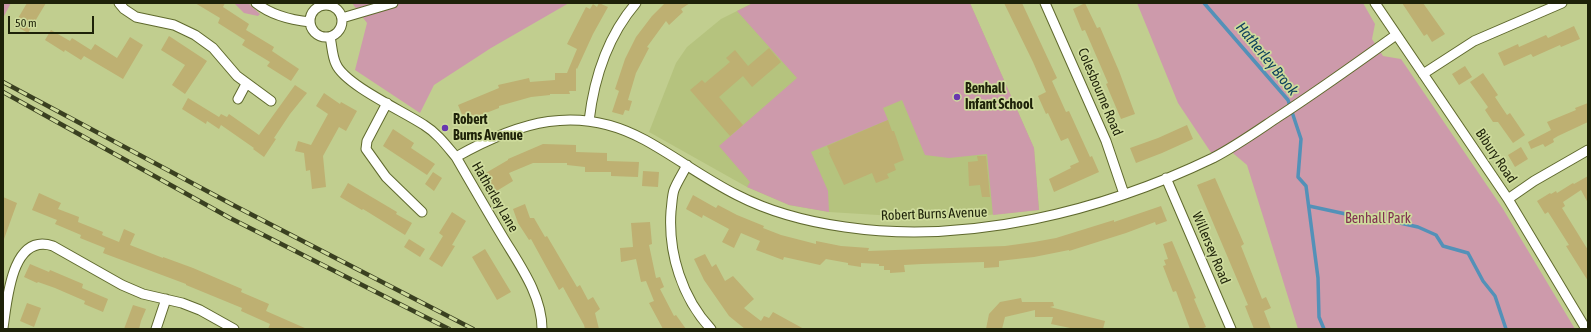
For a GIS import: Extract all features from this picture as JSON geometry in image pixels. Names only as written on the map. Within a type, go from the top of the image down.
[{"type":"street","points":[[119,3],[124,9],[136,17],[174,25],[196,35],[212,48],[246,84],[271,100]]},
{"type":"street","points":[[256,3],[276,14],[310,22]]},
{"type":"street","points":[[342,18],[393,3]]},
{"type":"street","points":[[589,121],[595,82],[604,55],[613,37],[636,3]]},
{"type":"street","name":"Colesbourne Road","points":[[1045,3],[1106,141],[1124,194]]},
{"type":"street","name":"Bibury Road","points":[[1375,3],[1508,199],[1584,316],[1586,329]]},
{"type":"street","points":[[1423,74],[1474,41],[1562,3]]},
{"type":"street","points":[[324,4],[332,6],[338,11],[342,18],[342,26],[337,33],[330,37],[323,37],[316,34],[310,22],[312,14],[317,8],[324,4]]},
{"type":"street","name":"Robert Burns Avenue","points":[[456,157],[492,138],[528,125],[558,120],[589,121],[604,124],[633,134],[737,195],[777,211],[833,225],[875,230],[902,231],[956,230],[1005,224],[1040,217],[1124,194],[1214,157],[1236,145],[1396,35]]},
{"type":"street","name":"Hatherley Lane","points":[[330,37],[336,64],[344,75],[354,84],[425,125],[442,139],[456,157],[529,281],[539,305],[542,319],[542,329]]},
{"type":"street","points":[[238,99],[246,84]]},
{"type":"street","points":[[387,103],[367,142],[366,149],[386,177],[422,212]]},
{"type":"street","points":[[1508,199],[1545,174],[1588,150]]},
{"type":"street","points":[[687,165],[674,190],[670,218],[672,247],[684,289],[700,315],[711,329]]},
{"type":"street","name":"Willersey Road","points":[[1166,178],[1231,329]]},
{"type":"street","points":[[3,328],[9,287],[21,256],[27,249],[37,244],[42,244],[53,246],[122,285],[143,294],[182,303],[200,310],[234,329]]},
{"type":"street","points":[[156,329],[166,299]]},
{"type":"shaded area","points":[[753,3],[970,3],[1034,148],[1039,210],[958,218],[927,218],[829,212],[789,205],[747,187],[649,132],[676,63],[687,47],[721,19]]},
{"type":"green space","points":[[3,3],[11,3],[3,18]]},
{"type":"green space","points":[[234,3],[248,3],[260,14],[258,16],[244,13]]},
{"type":"green space","points":[[352,3],[569,3],[491,48],[434,85],[420,113],[355,70],[367,23]]},
{"type":"green space","points":[[753,3],[970,3],[1034,148],[1039,210],[993,215],[987,154],[949,158],[925,155],[902,100],[883,108],[888,120],[811,152],[828,191],[829,212],[789,205],[747,187],[750,182],[719,146],[797,78],[737,11]]},
{"type":"green space","name":"Benhall Park","points":[[1137,3],[1363,3],[1375,24],[1372,39],[1383,56],[1401,59],[1503,209],[1575,329],[1298,329],[1247,165],[1228,149],[1214,157],[1178,103]]},
{"type":"building","points":[[27,3],[46,3],[28,33],[14,25]]},
{"type":"building","points":[[195,3],[225,3],[223,7],[249,24],[246,30],[274,47],[272,51],[299,69],[291,81],[267,66],[270,62],[242,45],[245,40],[218,23],[220,18]]},
{"type":"building","points":[[599,3],[608,7],[593,34],[577,69],[576,68],[576,91],[569,91],[570,94],[550,94],[531,97],[499,106],[499,108],[473,118],[472,115],[464,119],[458,105],[499,88],[498,85],[529,78],[530,82],[555,80],[555,73],[567,73],[577,49],[567,44],[586,7],[590,9],[593,4],[597,7]]},
{"type":"building","points":[[665,3],[690,3],[681,9],[683,12],[669,25],[666,21],[647,47],[649,48],[636,73],[628,100],[632,101],[629,111],[625,110],[623,115],[612,112],[619,91],[615,89],[625,59],[636,37],[652,16]]},
{"type":"building","points":[[1004,3],[1022,3],[1057,78],[1052,81],[1066,112],[1069,111],[1090,157],[1092,156],[1099,172],[1054,192],[1049,179],[1071,168],[1070,166],[1079,162],[1068,138],[1061,141],[1048,113],[1046,114],[1038,96],[1046,92]]},
{"type":"building","points":[[1085,3],[1097,28],[1100,27],[1119,71],[1135,114],[1121,119],[1106,84],[1108,83],[1085,30],[1082,31],[1073,9]]},
{"type":"building","points":[[1402,3],[1423,3],[1445,34],[1432,42],[1427,34],[1424,36]]},
{"type":"building","points":[[1574,26],[1580,39],[1561,47],[1560,45],[1533,57],[1531,54],[1504,66],[1498,53],[1518,44],[1519,47],[1546,35],[1548,38]]},
{"type":"building","points":[[51,30],[70,41],[72,38],[91,50],[95,44],[117,58],[130,37],[143,45],[123,79],[84,56],[81,60],[65,50],[64,52],[45,40]]},
{"type":"building","points":[[169,36],[207,61],[185,94],[172,85],[185,65],[161,50]]},
{"type":"building","points":[[769,48],[781,62],[752,87],[743,76],[719,97],[743,125],[730,136],[690,90],[702,80],[705,83],[730,62],[726,58],[735,50],[748,66]]},
{"type":"building","points":[[1465,66],[1472,77],[1459,85],[1452,74]]},
{"type":"building","points":[[1483,73],[1498,95],[1495,97],[1507,115],[1510,113],[1525,135],[1513,143],[1498,122],[1493,122],[1485,110],[1488,107],[1470,82]]},
{"type":"building","points":[[295,85],[307,93],[290,114],[274,138],[276,139],[264,157],[253,149],[254,148],[221,125],[219,129],[207,121],[206,124],[182,109],[188,98],[219,117],[221,114],[227,117],[229,114],[259,135]]},
{"type":"building","points":[[324,93],[340,104],[341,102],[357,111],[346,131],[339,127],[323,156],[326,187],[312,189],[310,170],[306,171],[304,153],[295,151],[298,141],[311,145],[328,114],[316,106]]},
{"type":"building","points":[[1588,103],[1588,122],[1558,136],[1553,139],[1554,142],[1545,147],[1543,144],[1531,149],[1528,142],[1551,130],[1547,122],[1576,110],[1575,108]]},
{"type":"building","points":[[888,120],[892,131],[894,131],[904,160],[894,164],[896,170],[887,174],[889,178],[876,183],[872,173],[844,185],[827,146]]},
{"type":"building","points":[[1187,125],[1193,139],[1136,163],[1130,148],[1158,138]]},
{"type":"building","points":[[393,129],[414,143],[411,148],[435,164],[427,175],[383,146]]},
{"type":"building","points":[[543,144],[576,145],[576,152],[607,153],[607,161],[639,162],[638,177],[611,176],[611,172],[585,172],[585,167],[567,165],[567,163],[533,163],[509,173],[513,181],[495,192],[484,174],[508,159]]},
{"type":"building","points":[[1521,147],[1528,159],[1515,167],[1508,155]]},
{"type":"building","points":[[977,156],[986,156],[990,197],[982,197],[980,185],[969,186],[968,162],[978,161]]},
{"type":"building","points":[[643,171],[659,172],[658,187],[642,186]]},
{"type":"building","points":[[433,172],[442,178],[434,191],[425,184]]},
{"type":"building","points":[[1588,176],[1588,203],[1581,190],[1563,202],[1565,206],[1562,208],[1588,250],[1588,281],[1566,246],[1569,245],[1550,215],[1548,212],[1545,214],[1537,201],[1550,193],[1551,194],[1556,191],[1557,193]]},
{"type":"building","points":[[1215,178],[1244,244],[1241,246],[1262,299],[1266,297],[1271,308],[1264,311],[1271,329],[1254,329],[1245,306],[1248,305],[1197,185]]},
{"type":"building","points":[[348,183],[397,212],[396,214],[412,223],[405,235],[363,209],[362,210],[340,197]]},
{"type":"building","points":[[39,193],[61,203],[58,209],[79,217],[78,222],[103,232],[102,235],[119,242],[124,229],[135,234],[130,245],[193,268],[242,289],[241,292],[269,304],[266,311],[307,329],[268,329],[270,324],[241,311],[242,308],[186,284],[103,253],[105,248],[80,238],[81,235],[55,224],[57,220],[32,210]]},
{"type":"building","points":[[693,195],[716,208],[718,205],[737,215],[764,226],[763,228],[781,235],[816,244],[816,241],[841,246],[869,248],[868,251],[1005,246],[1034,242],[1056,238],[1114,220],[1114,222],[1161,206],[1167,221],[1156,225],[1155,222],[1069,251],[999,261],[999,267],[984,268],[984,262],[922,264],[904,265],[905,272],[890,273],[890,270],[884,270],[884,266],[879,266],[879,264],[861,263],[861,267],[826,259],[820,265],[784,257],[783,260],[756,250],[760,241],[741,233],[734,248],[722,242],[729,229],[703,215],[702,218],[686,209]]},
{"type":"building","points":[[3,197],[17,203],[4,239],[3,239]]},
{"type":"building","points":[[525,204],[530,218],[534,218],[545,237],[547,236],[577,287],[580,285],[588,300],[593,297],[600,309],[595,313],[599,329],[585,329],[563,287],[559,290],[531,239],[529,240],[518,223],[513,209]]},
{"type":"building","points":[[452,212],[466,221],[452,245],[455,246],[442,267],[429,259],[443,236],[439,233]]},
{"type":"building","points":[[650,222],[652,244],[649,245],[656,278],[660,277],[664,287],[660,289],[674,316],[676,315],[686,329],[663,329],[649,303],[654,301],[646,281],[641,282],[636,259],[621,262],[620,248],[633,247],[631,223]]},
{"type":"building","points":[[409,239],[425,249],[420,257],[404,247]]},
{"type":"building","points":[[1172,241],[1196,298],[1194,299],[1206,327],[1201,329],[1190,329],[1176,291],[1173,292],[1163,266],[1166,265],[1164,260],[1168,259],[1163,244]]},
{"type":"building","points":[[485,249],[511,292],[497,300],[472,257]]},
{"type":"building","points":[[705,254],[712,267],[716,264],[725,281],[733,276],[754,299],[744,308],[761,321],[764,316],[769,318],[773,312],[804,329],[745,329],[729,316],[704,280],[694,259]]},
{"type":"building","points":[[30,264],[49,272],[50,270],[83,284],[82,288],[108,299],[103,312],[84,304],[85,301],[24,277]]},
{"type":"building","points":[[1021,298],[1022,302],[1053,302],[1054,306],[1050,307],[1105,321],[1103,329],[1075,329],[1051,324],[1053,317],[1035,317],[1035,310],[1005,317],[1002,329],[986,329],[989,314],[1000,302]]},
{"type":"building","points":[[27,303],[41,308],[34,327],[20,321]]},
{"type":"building","points":[[133,305],[146,309],[139,329],[124,329]]},
{"type":"waterway","name":"Hatherley Brook","points":[[1204,3],[1288,100],[1301,139],[1298,177],[1306,186],[1318,278],[1319,317],[1324,329]]},
{"type":"waterway","name":"Hatherley Brook","points":[[1309,206],[1355,216]]},
{"type":"waterway","name":"Hatherley Brook","points":[[1400,223],[1418,227],[1436,235],[1443,246],[1468,253],[1483,281],[1495,296],[1506,329]]},
{"type":"railway","points":[[3,82],[235,206],[473,329]]},
{"type":"railway","points":[[3,92],[230,218],[449,329]]},
{"type":"place","name":"Benhall Infant School","points":[[957,97]]},
{"type":"place","name":"Robert Burns Avenue","points":[[445,128]]}]
